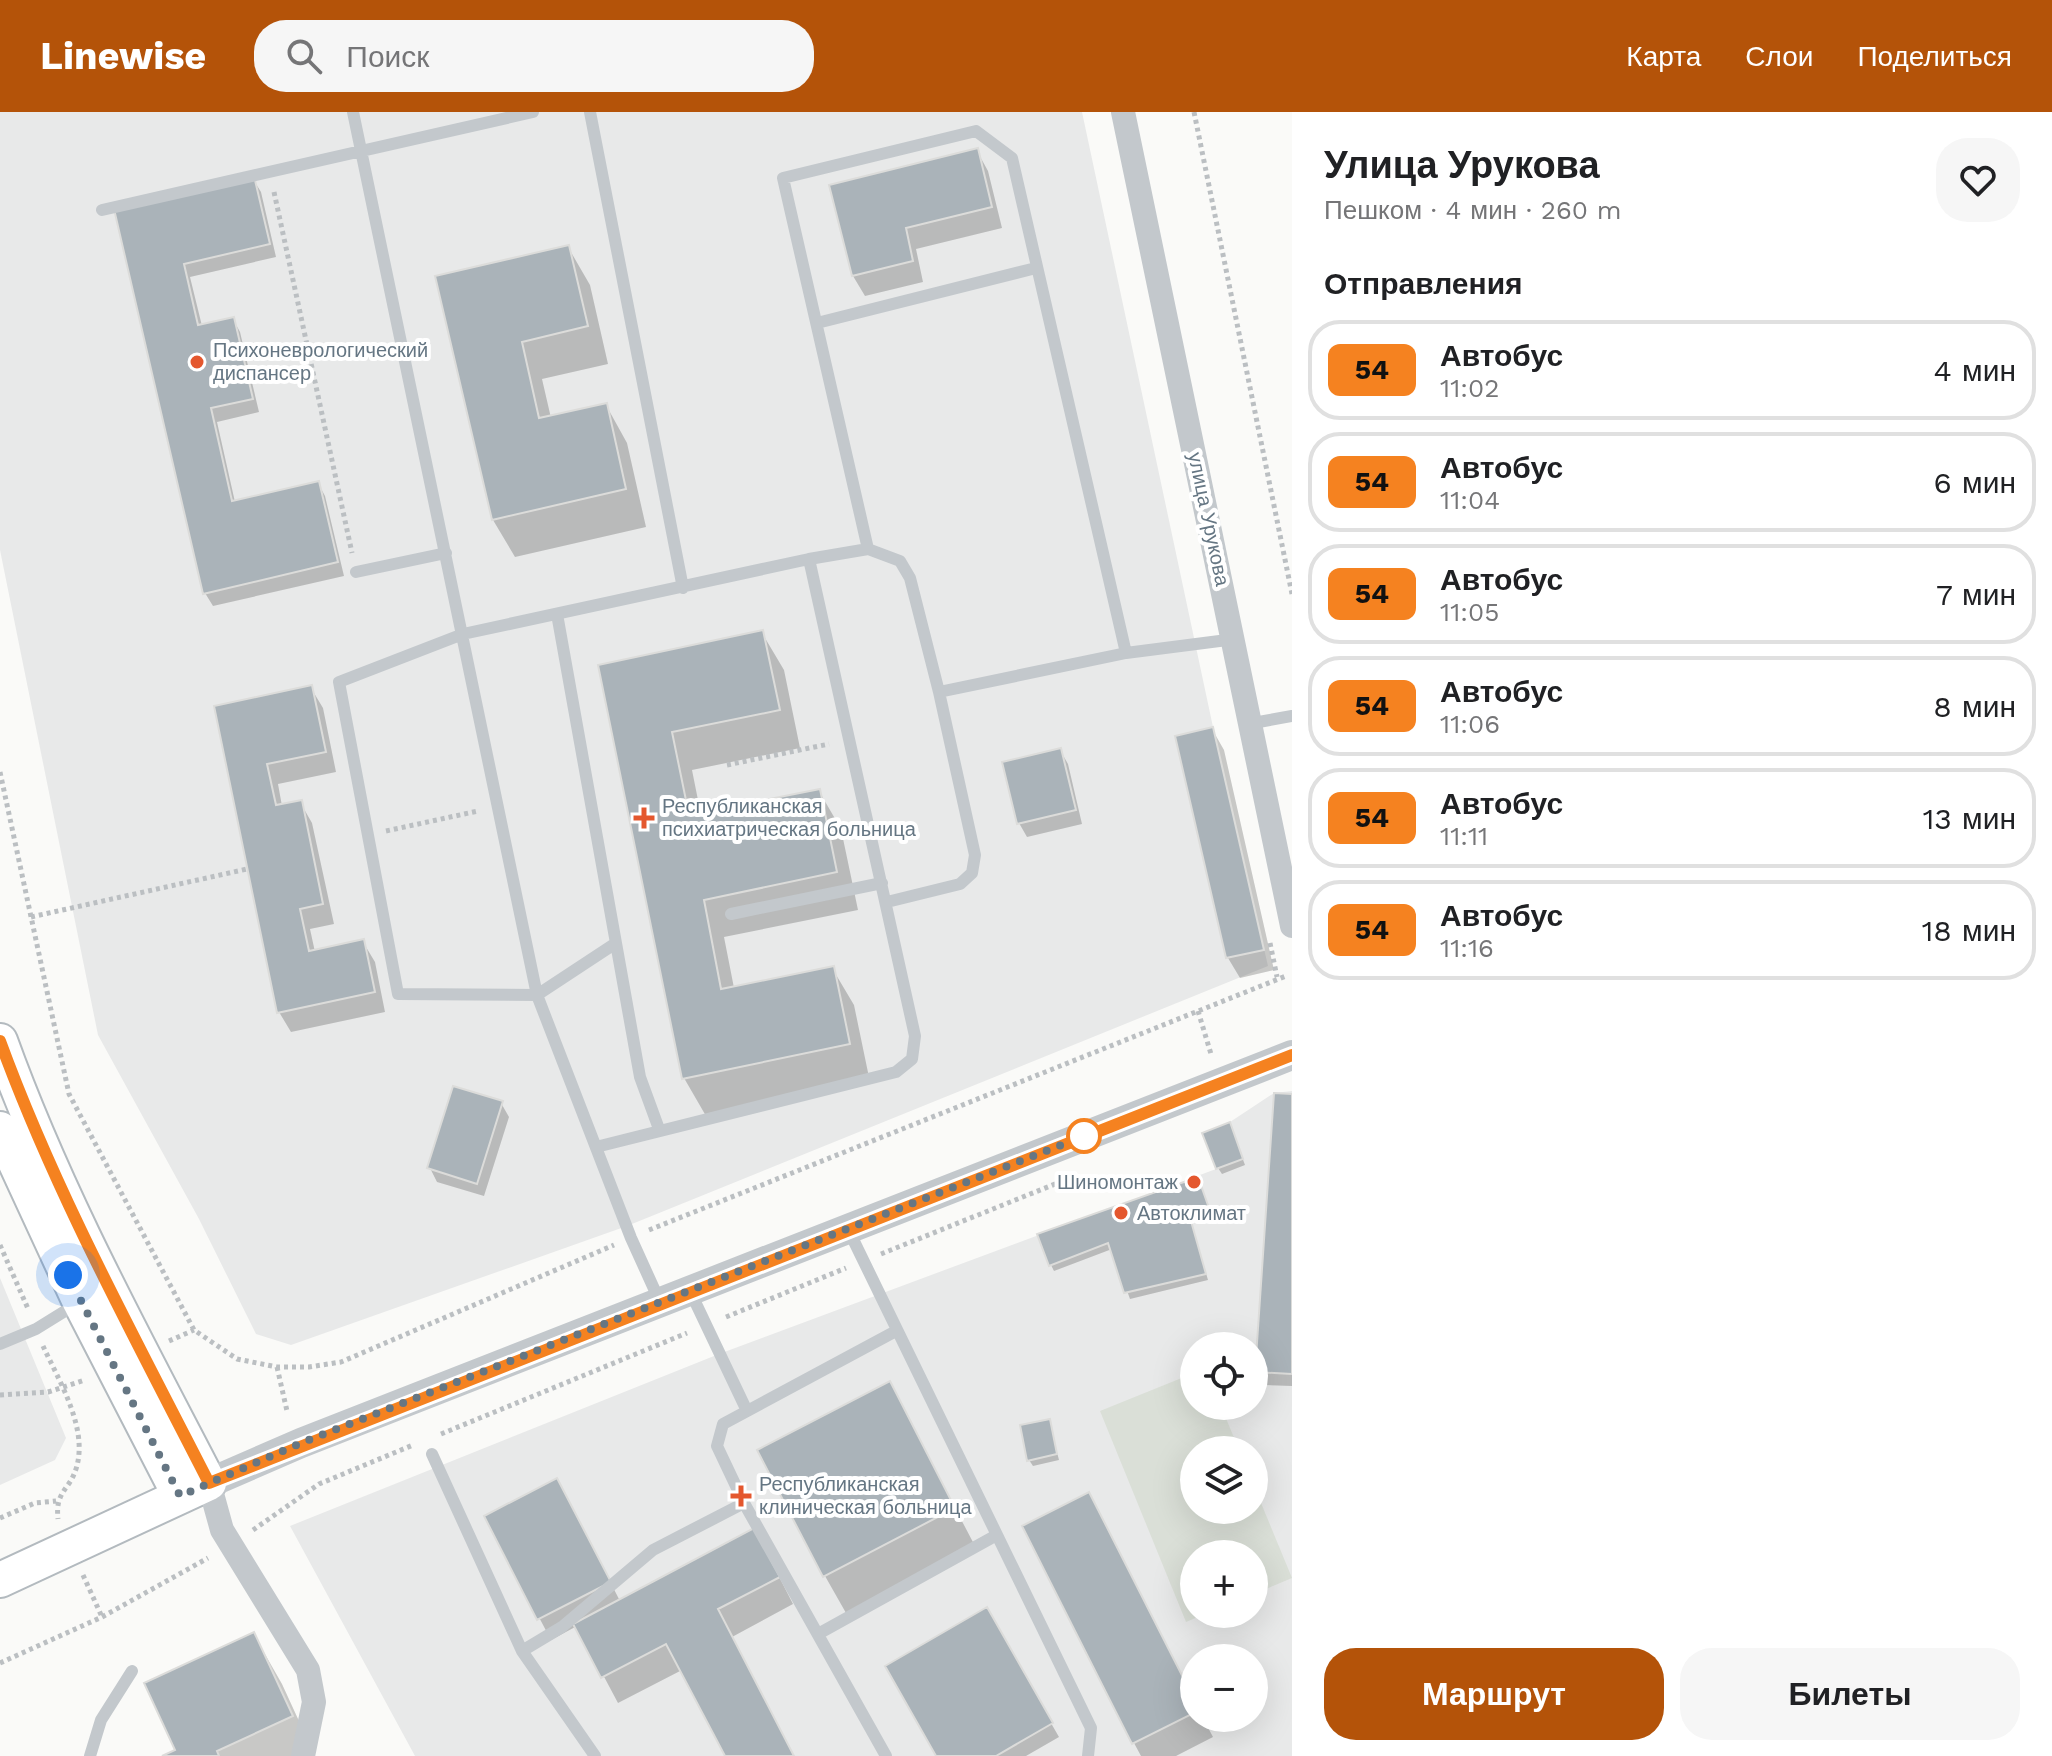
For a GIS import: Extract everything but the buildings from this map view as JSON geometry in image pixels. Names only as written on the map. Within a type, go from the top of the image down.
[{"type":"main road","points":[[0,1041],[19,1093],[108,1288],[194,1490]]},
{"type":"main road","points":[[0,1129],[80,1302],[194,1490]]},
{"type":"main road","points":[[0,1580],[194,1490]]},
{"type":"street","name":"улица Урукова","points":[[1123,112],[1253,723],[1292,925]]},
{"type":"street","points":[[303,1756],[314,1702],[308,1670],[194,1490],[660,1302],[1292,1055]]},
{"type":"lane","points":[[353,112],[537,995],[660,1302]]},
{"type":"lane","points":[[102,210],[533,112]]},
{"type":"lane","points":[[590,112],[683,588]]},
{"type":"lane","points":[[868,549],[783,178],[976,131],[1012,158],[1126,653]]},
{"type":"lane","points":[[817,323],[1036,268]]},
{"type":"lane","points":[[616,943],[537,995],[398,994],[339,682],[463,634],[809,559],[868,549],[900,561],[910,578],[975,855],[972,873],[960,884],[887,902]]},
{"type":"lane","points":[[356,572],[446,553]]},
{"type":"lane","points":[[596,1147],[896,1072],[912,1059],[915,1036],[809,559]]},
{"type":"lane","points":[[557,614],[640,1077],[659,1129]]},
{"type":"lane","points":[[939,692],[1126,653],[1235,639]]},
{"type":"lane","points":[[1253,723],[1292,716]]},
{"type":"lane","points":[[731,914],[882,883]]},
{"type":"lane","points":[[848,1229],[1091,1728],[1092,1749],[1088,1756]]},
{"type":"lane","points":[[690,1291],[747,1411]]},
{"type":"lane","points":[[0,1344],[36,1329],[80,1302]]},
{"type":"lane","points":[[886,1756],[744,1503],[717,1446],[723,1424],[896,1331]]},
{"type":"lane","points":[[432,1454],[522,1651],[595,1756]]},
{"type":"lane","points":[[522,1651],[562,1627],[653,1550],[744,1503]]},
{"type":"lane","points":[[818,1634],[995,1536]]},
{"type":"lane","points":[[90,1756],[108,1707],[132,1671]]},
{"type":"path","points":[[1194,112],[1292,594]]},
{"type":"path","points":[[269,171],[356,572]]},
{"type":"path","points":[[727,765],[850,740]]},
{"type":"path","points":[[0,772],[69,1094],[194,1330],[237,1359],[277,1367],[341,1362],[626,1240]]},
{"type":"path","points":[[367,835],[498,806]]},
{"type":"path","points":[[31,917],[247,869]]},
{"type":"path","points":[[638,1235],[1286,976]]},
{"type":"path","points":[[1198,1011],[1211,1054]]},
{"type":"path","points":[[0,1245],[32,1319]]},
{"type":"path","points":[[716,1321],[849,1266]]},
{"type":"path","points":[[160,1346],[194,1330]]},
{"type":"path","points":[[433,1436],[692,1331]]},
{"type":"path","points":[[39,1336],[62,1389],[80,1448],[76,1471],[56,1501],[59,1520]]},
{"type":"path","points":[[277,1367],[287,1411]]},
{"type":"path","points":[[0,1395],[62,1389],[97,1374]]},
{"type":"path","points":[[0,1663],[102,1617],[319,1484],[419,1442]]},
{"type":"path","points":[[0,1518],[35,1503],[56,1501]]},
{"type":"path","points":[[81,1571],[102,1617]]},
{"type":"shaded area","name":"Республиканская психиатрическая больница","points":[[0,112],[1082,112],[1213,727],[1268,966],[627,1226],[291,1345],[256,1334],[199,1219],[98,1035],[0,550]]},
{"type":"shaded area","name":"Республиканская клиническая больница","points":[[1292,1091],[1292,1756],[415,1756],[290,1526],[719,1354],[1216,1169],[1202,1133],[1230,1122],[1274,1093]]},
{"type":"shaded area","points":[[0,1278],[66,1438],[55,1460],[0,1485]]},
{"type":"shaded area","points":[[1180,1379],[1180,1420],[1227,1420],[1233,1436],[1180,1436],[1180,1524],[1268,1524],[1268,1520],[1292,1578],[1268,1588],[1268,1540],[1180,1540],[1180,1607],[1100,1411]]},
{"type":"bus line","name":"54","points":[[0,1041],[19,1093],[108,1288],[209,1483],[301,1443],[1292,1055]]},
{"type":"place","name":"Психоневрологический диспансер","points":[[197,362]]},
{"type":"place","name":"Республиканская психиатрическая больница","points":[[644,818]]},
{"type":"place","name":"Шиномонтаж","points":[[1194,1182]]},
{"type":"place","name":"Автоклимат","points":[[1121,1213]]},
{"type":"place","name":"Республиканская клиническая больница","points":[[741,1496]]},
{"type":"route","points":[[68,1275],[180,1496],[301,1443],[1084,1136]]}]
